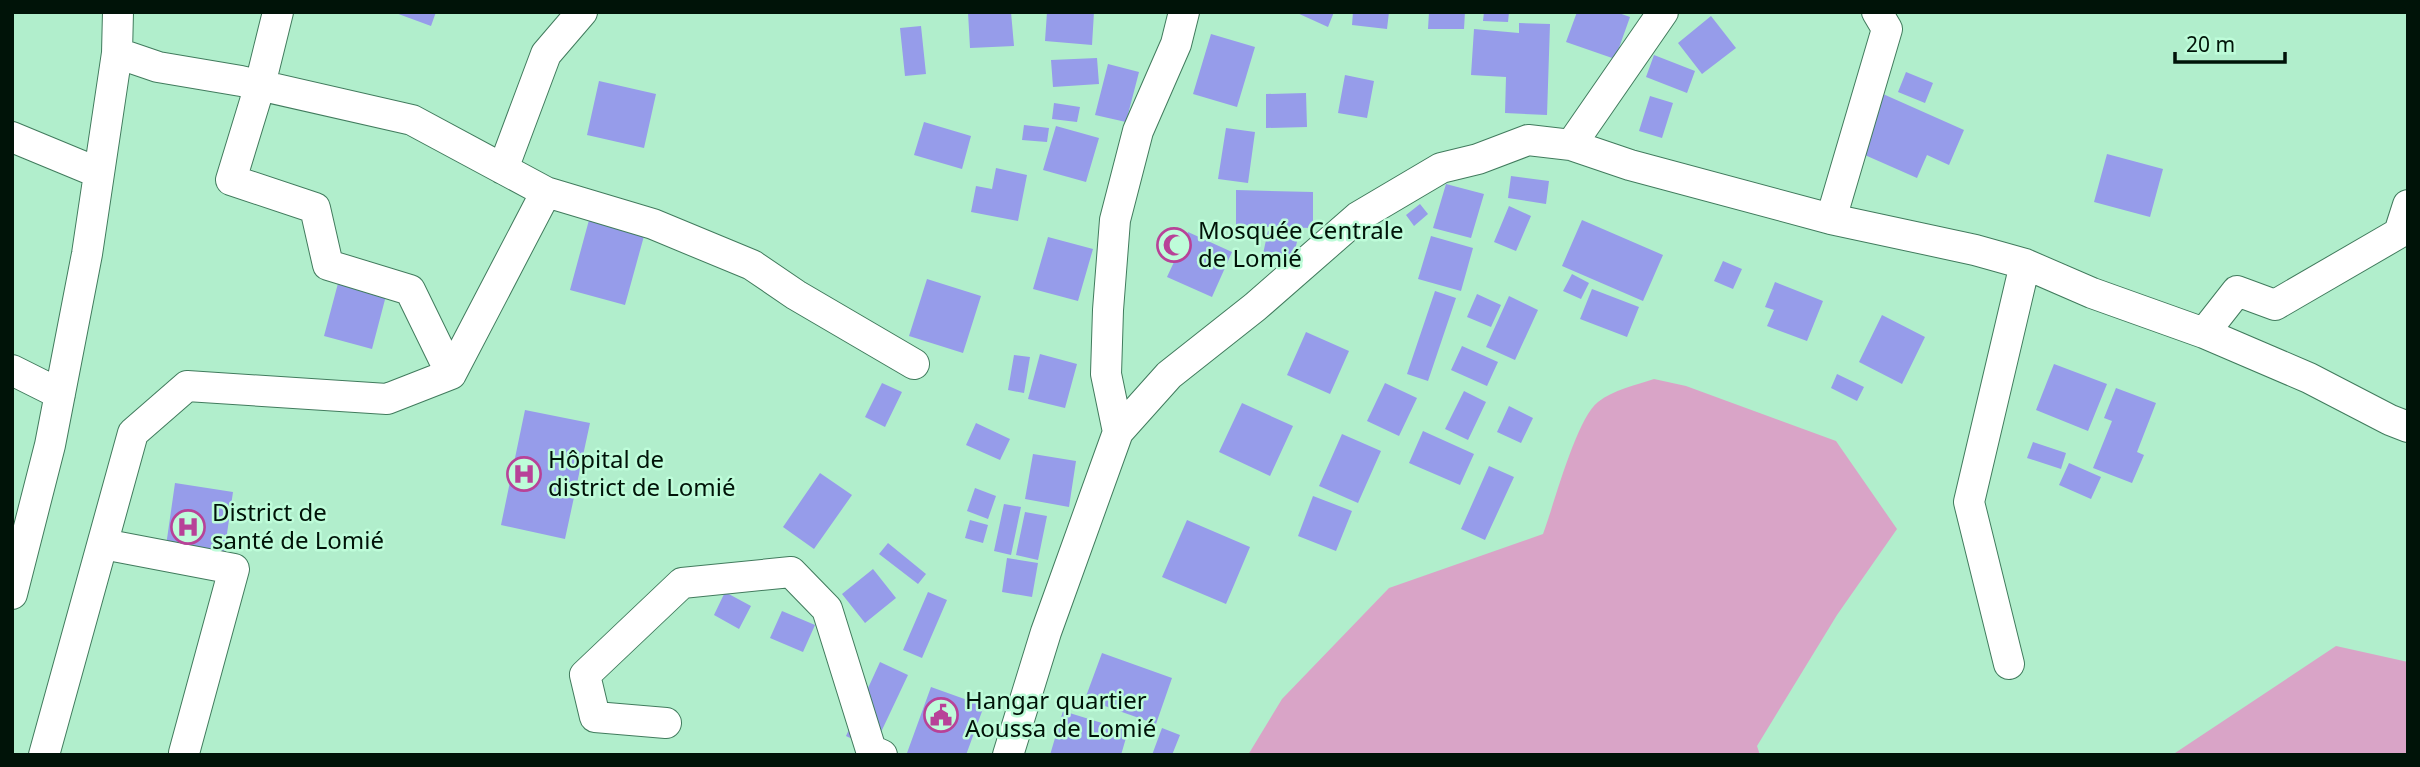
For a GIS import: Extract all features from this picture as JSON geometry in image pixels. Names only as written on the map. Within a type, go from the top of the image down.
[{"type":"street","points":[[12,594],[50,445],[87,254],[117,52],[118,12]]},
{"type":"street","points":[[278,12],[260,85],[231,180],[315,208],[328,265],[410,290],[451,374]]},
{"type":"street","points":[[503,169],[546,54],[582,12]]},
{"type":"street","points":[[1118,432],[1106,374],[1115,220],[1139,131],[1176,44],[1184,12]]},
{"type":"street","points":[[1571,145],[1663,12]]},
{"type":"street","points":[[1831,219],[1887,29],[1877,12]]},
{"type":"street","points":[[117,52],[158,67],[260,85],[412,120],[546,192],[653,224],[752,265],[796,295],[914,364]]},
{"type":"street","points":[[12,137],[99,173]]},
{"type":"street","points":[[1008,755],[1046,632],[1118,432],[1170,375],[1255,307],[1358,217],[1441,168],[1478,159],[1528,140],[1571,145],[1629,165],[1831,219],[1975,250],[2025,264],[2092,293],[2204,333],[2309,378],[2408,427]]},
{"type":"street","points":[[44,755],[134,433],[187,386],[387,399],[451,374],[546,192]]},
{"type":"street","points":[[2204,333],[2237,291],[2275,305],[2403,235],[2408,205]]},
{"type":"street","points":[[2010,664],[1969,502],[2025,264]]},
{"type":"street","points":[[12,370],[60,394]]},
{"type":"street","points":[[103,544],[234,569],[184,753]]},
{"type":"street","points":[[667,723],[595,717],[584,675],[682,583],[791,572],[827,609],[871,750],[882,755]]},
{"type":"shaded area","points":[[1654,379],[1686,386],[1836,441],[1897,529],[1837,615],[1757,746],[1760,755],[1248,755],[1282,699],[1389,588],[1543,534],[1566,463],[1590,411],[1611,394]]},
{"type":"shaded area","points":[[2336,646],[2408,662],[2408,755],[2172,755]]},
{"type":"building","points":[[393,12],[436,12],[431,26]]},
{"type":"building","points":[[968,12],[1011,12],[1014,46],[970,48]]},
{"type":"building","points":[[1047,12],[1094,12],[1092,45],[1045,41]]},
{"type":"building","points":[[1295,12],[1334,12],[1328,27]]},
{"type":"building","points":[[1353,12],[1389,12],[1387,29],[1352,25]]},
{"type":"building","points":[[1429,12],[1465,12],[1464,29],[1428,29]]},
{"type":"building","points":[[1484,12],[1509,12],[1508,22],[1483,21]]},
{"type":"building","points":[[1577,12],[1616,12],[1630,17],[1615,59],[1566,42]]},
{"type":"building","points":[[1711,16],[1736,48],[1702,74],[1678,43]]},
{"type":"building","points":[[1519,23],[1550,24],[1547,115],[1505,113],[1506,77],[1471,75],[1474,29],[1519,33]]},
{"type":"building","points":[[921,26],[926,74],[905,76],[900,28]]},
{"type":"building","points":[[1211,34],[1255,47],[1237,107],[1193,94]]},
{"type":"building","points":[[1654,55],[1695,71],[1687,93],[1646,77]]},
{"type":"building","points":[[1097,58],[1099,84],[1053,87],[1051,60]]},
{"type":"building","points":[[1108,64],[1139,72],[1126,122],[1095,115]]},
{"type":"building","points":[[1906,72],[1933,83],[1925,103],[1898,92]]},
{"type":"building","points":[[1345,75],[1374,81],[1367,118],[1338,113]]},
{"type":"building","points":[[599,81],[656,94],[644,148],[587,135]]},
{"type":"building","points":[[1306,93],[1307,127],[1266,128],[1266,94]]},
{"type":"building","points":[[1883,94],[1964,130],[1949,165],[1927,155],[1917,178],[1858,152]]},
{"type":"building","points":[[1650,96],[1673,103],[1662,138],[1639,131]]},
{"type":"building","points":[[1054,103],[1080,107],[1077,122],[1052,119]]},
{"type":"building","points":[[924,122],[971,136],[962,169],[914,155]]},
{"type":"building","points":[[1024,125],[1049,128],[1047,142],[1022,140]]},
{"type":"building","points":[[1056,126],[1099,138],[1086,182],[1043,170]]},
{"type":"building","points":[[1226,128],[1255,132],[1248,183],[1218,179]]},
{"type":"building","points":[[2107,154],[2163,169],[2150,217],[2094,202]]},
{"type":"building","points":[[996,168],[1027,175],[1018,221],[971,212],[976,186],[992,189]]},
{"type":"building","points":[[1511,176],[1549,181],[1546,204],[1508,198]]},
{"type":"building","points":[[1446,184],[1484,194],[1471,238],[1433,228]]},
{"type":"building","points":[[1236,190],[1313,192],[1313,228],[1236,226]]},
{"type":"building","points":[[1420,204],[1428,214],[1414,226],[1406,215]]},
{"type":"building","points":[[1509,206],[1531,216],[1516,251],[1494,242]]},
{"type":"building","points":[[589,220],[644,236],[625,305],[570,290]]},
{"type":"building","points":[[1582,220],[1663,255],[1643,301],[1562,266]]},
{"type":"building","points":[[1268,231],[1298,238],[1292,261],[1263,254]]},
{"type":"building","points":[[1188,232],[1232,252],[1212,297],[1167,277]]},
{"type":"building","points":[[1431,236],[1473,248],[1461,291],[1418,279]]},
{"type":"building","points":[[1048,237],[1093,249],[1078,301],[1033,289]]},
{"type":"building","points":[[345,257],[393,269],[372,349],[324,336]]},
{"type":"building","points":[[1723,261],[1742,269],[1733,289],[1714,281]]},
{"type":"building","points":[[1572,274],[1589,283],[1581,299],[1563,291]]},
{"type":"building","points":[[927,279],[981,296],[963,353],[909,336]]},
{"type":"building","points":[[1775,282],[1823,301],[1807,341],[1767,326],[1774,310],[1765,307]]},
{"type":"building","points":[[1592,289],[1639,307],[1627,337],[1580,319]]},
{"type":"building","points":[[1435,291],[1456,298],[1428,381],[1407,374]]},
{"type":"building","points":[[1477,294],[1501,305],[1491,327],[1467,317]]},
{"type":"building","points":[[1509,296],[1538,310],[1515,360],[1486,347]]},
{"type":"building","points":[[1882,315],[1925,337],[1902,384],[1859,362]]},
{"type":"building","points":[[1306,332],[1349,351],[1330,394],[1287,375]]},
{"type":"building","points":[[1462,346],[1498,362],[1487,386],[1451,370]]},
{"type":"building","points":[[1040,354],[1077,364],[1065,408],[1028,399]]},
{"type":"building","points":[[1014,355],[1030,357],[1024,393],[1008,390]]},
{"type":"building","points":[[2054,364],[2107,384],[2088,431],[2036,410]]},
{"type":"building","points":[[1837,374],[1864,387],[1857,401],[1831,388]]},
{"type":"building","points":[[882,383],[902,392],[885,427],[865,417]]},
{"type":"building","points":[[1385,383],[1417,398],[1399,436],[1367,421]]},
{"type":"building","points":[[2116,388],[2156,403],[2137,452],[2144,455],[2132,483],[2093,468],[2112,421],[2104,418]]},
{"type":"building","points":[[1464,391],[1486,402],[1468,440],[1445,429]]},
{"type":"building","points":[[1242,403],[1293,426],[1270,476],[1219,452]]},
{"type":"building","points":[[1509,406],[1533,418],[1521,443],[1497,432]]},
{"type":"building","points":[[525,410],[590,423],[565,539],[501,525]]},
{"type":"building","points":[[976,423],[1010,439],[1000,460],[966,445]]},
{"type":"building","points":[[1423,431],[1474,454],[1460,485],[1409,463]]},
{"type":"building","points":[[1342,434],[1381,451],[1358,503],[1319,486]]},
{"type":"building","points":[[2033,442],[2066,453],[2061,469],[2027,458]]},
{"type":"building","points":[[1033,454],[1076,461],[1069,507],[1025,499]]},
{"type":"building","points":[[2069,463],[2101,477],[2091,499],[2059,485]]},
{"type":"building","points":[[1489,466],[1514,477],[1485,540],[1461,529]]},
{"type":"building","points":[[820,473],[852,495],[814,549],[783,527]]},
{"type":"building","points":[[175,483],[233,492],[221,575],[163,567]]},
{"type":"building","points":[[975,488],[996,496],[988,519],[967,511]]},
{"type":"building","points":[[1313,496],[1352,511],[1336,551],[1298,536]]},
{"type":"building","points":[[1004,504],[1021,507],[1011,555],[994,551]]},
{"type":"building","points":[[1025,512],[1047,516],[1038,560],[1016,555]]},
{"type":"building","points":[[970,520],[988,525],[983,543],[965,538]]},
{"type":"building","points":[[1187,520],[1250,547],[1226,604],[1162,577]]},
{"type":"building","points":[[888,543],[926,574],[918,584],[879,554]]},
{"type":"building","points":[[1007,558],[1038,563],[1032,597],[1002,592]]},
{"type":"building","points":[[873,569],[896,598],[865,623],[842,594]]},
{"type":"building","points":[[725,592],[751,606],[739,629],[714,615]]},
{"type":"building","points":[[928,592],[947,600],[922,658],[903,650]]},
{"type":"building","points":[[782,611],[815,625],[803,652],[770,638]]},
{"type":"building","points":[[1102,653],[1172,678],[1156,724],[1085,699]]},
{"type":"building","points":[[880,662],[908,675],[873,749],[846,736]]},
{"type":"building","points":[[931,687],[984,706],[966,755],[907,753]]},
{"type":"building","points":[[1063,711],[1128,731],[1121,755],[1050,755]]},
{"type":"building","points":[[1162,728],[1180,735],[1172,755],[1152,755]]},
{"type":"place","name":"Mosquée Centrale de Lomié","points":[[1174,245]]},
{"type":"place","name":"Hôpital de district de Lomié","points":[[524,474]]},
{"type":"place","name":"District de santé de Lomié","points":[[188,527]]},
{"type":"place","name":"Hangar quartier Aoussa de Lomié","points":[[941,715]]}]
